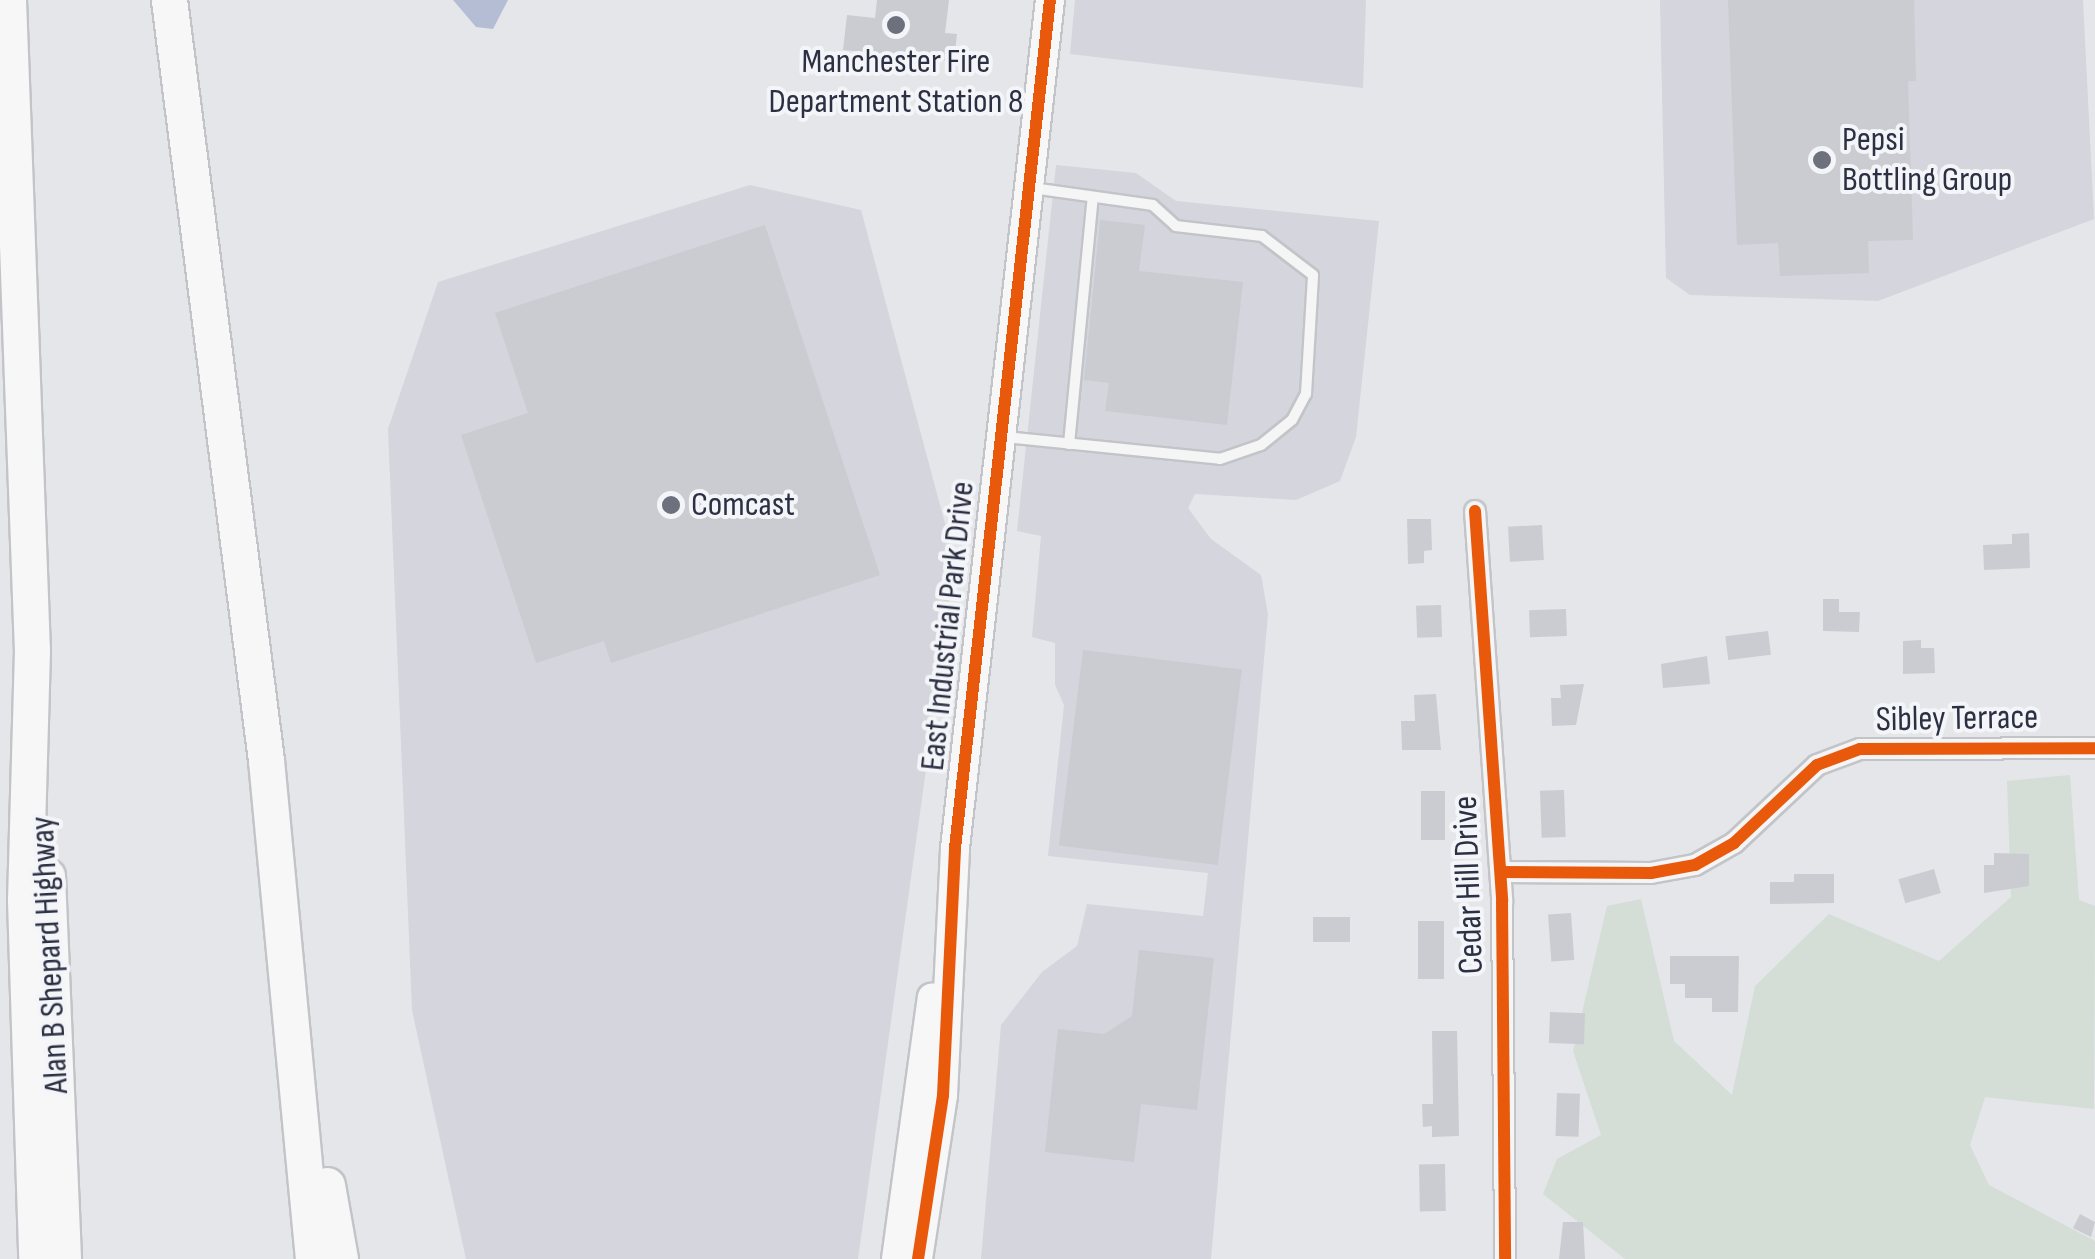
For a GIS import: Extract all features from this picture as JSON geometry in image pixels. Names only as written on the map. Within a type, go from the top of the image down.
[{"type":"highway","points":[[8,0],[32,650],[25,900],[36,1259]]},
{"type":"highway","points":[[169,0],[288,962],[313,1259]]},
{"type":"highway","name":"Alan B Shepard Highway","points":[[32,650],[63,1259]]},
{"type":"highway","points":[[288,962],[340,1259]]},
{"type":"street","name":"East Industrial Park Drive","points":[[896,1259],[950,897],[1050,0]]},
{"type":"street","name":"Cedar Hill Drive","points":[[1475,510],[1500,872],[1505,1259]]},
{"type":"street","name":"Sibley Terrace","points":[[1500,872],[1651,873],[1695,864],[1734,843],[1817,764],[1860,749],[2095,748]]},
{"type":"street","name":"East Industrial Park Drive","points":[[918,1259],[942,1096],[950,897]]},
{"type":"lane","points":[[999,437],[1220,458],[1261,446],[1292,420],[1306,394],[1313,275],[1262,236],[1176,226],[1153,205],[1028,188]]},
{"type":"lane","points":[[1069,444],[1093,196]]},
{"type":"shaded area","points":[[1075,0],[1366,0],[1363,88],[1070,54]]},
{"type":"shaded area","points":[[1660,0],[2083,0],[2094,219],[1878,301],[1690,295],[1666,278]]},
{"type":"shaded area","points":[[1056,165],[1136,173],[1176,201],[1379,221],[1356,437],[1340,481],[1296,500],[1195,494],[1188,508],[1211,539],[1261,575],[1268,614],[1211,1259],[981,1259],[1001,1025],[1042,972],[1077,946],[1087,904],[1203,916],[1208,873],[1048,856],[1064,705],[1055,685],[1055,643],[1032,637],[1041,536],[1017,531]]},
{"type":"shaded area","points":[[750,185],[861,210],[955,561],[858,1259],[466,1259],[412,1010],[388,429],[438,282]]},
{"type":"shaded area","points":[[2070,775],[2079,900],[2095,906],[2094,1109],[1985,1097],[1970,1145],[1989,1185],[2095,1241],[2095,1259],[1625,1259],[1543,1194],[1557,1159],[1601,1135],[1573,1051],[1607,906],[1641,899],[1674,1041],[1732,1095],[1755,986],[1829,914],[1939,961],[2011,897],[2007,781]]},
{"type":"water","points":[[453,0],[508,0],[493,29],[476,27]]},
{"type":"building","name":"Manchester Fire Department Station 8","points":[[877,0],[949,0],[945,33],[957,34],[954,62],[843,50],[847,15],[875,18]]},
{"type":"building","name":"Pepsi Bottling Group","points":[[1728,0],[1914,0],[1916,81],[1908,81],[1913,240],[1868,241],[1869,273],[1780,276],[1778,243],[1737,245]]},
{"type":"building","points":[[1100,220],[1145,225],[1139,271],[1243,282],[1227,425],[1105,411],[1109,383],[1084,380]]},
{"type":"building","name":"Comcast","points":[[765,225],[880,575],[611,663],[604,641],[536,663],[461,435],[528,413],[495,313]]},
{"type":"building","points":[[1407,519],[1431,519],[1432,550],[1424,551],[1424,563],[1408,564]]},
{"type":"building","points":[[1542,525],[1544,560],[1510,562],[1508,527]]},
{"type":"building","points":[[2029,533],[2030,568],[1984,570],[1983,545],[2012,544],[2012,534]]},
{"type":"building","points":[[1823,599],[1839,599],[1839,612],[1860,612],[1859,632],[1823,631]]},
{"type":"building","points":[[1441,605],[1442,637],[1417,638],[1416,606]]},
{"type":"building","points":[[1566,609],[1567,636],[1530,637],[1529,610]]},
{"type":"building","points":[[1768,631],[1771,655],[1728,660],[1725,636]]},
{"type":"building","points":[[1921,640],[1921,648],[1934,648],[1935,673],[1903,674],[1903,641]]},
{"type":"building","points":[[1083,650],[1242,669],[1218,865],[1059,846]]},
{"type":"building","points":[[1707,656],[1710,684],[1663,688],[1661,664]]},
{"type":"building","points":[[1584,684],[1576,725],[1552,726],[1551,698],[1561,698],[1560,685]]},
{"type":"building","points":[[1436,694],[1441,750],[1402,750],[1401,721],[1415,721],[1414,695]]},
{"type":"building","points":[[1564,790],[1566,837],[1542,838],[1540,791]]},
{"type":"building","points":[[1421,791],[1445,791],[1445,840],[1421,840]]},
{"type":"building","points":[[1994,853],[2029,854],[2029,886],[1984,893],[1984,865],[1994,865]]},
{"type":"building","points":[[1934,869],[1941,893],[1905,903],[1898,879]]},
{"type":"building","points":[[1794,874],[1834,874],[1834,903],[1770,904],[1770,882],[1794,882]]},
{"type":"building","points":[[1571,913],[1574,960],[1551,961],[1548,915]]},
{"type":"building","points":[[1313,917],[1350,917],[1350,942],[1313,942]]},
{"type":"building","points":[[1418,921],[1444,921],[1444,979],[1418,979]]},
{"type":"building","points":[[1139,950],[1214,958],[1197,1110],[1141,1104],[1134,1162],[1045,1152],[1058,1029],[1104,1034],[1132,1016]]},
{"type":"building","points":[[1670,956],[1739,956],[1738,1012],[1712,1012],[1712,998],[1685,998],[1685,984],[1670,984]]},
{"type":"building","points":[[1550,1012],[1585,1013],[1584,1044],[1549,1043]]},
{"type":"building","points":[[1432,1031],[1457,1031],[1459,1136],[1432,1137],[1432,1126],[1423,1127],[1422,1104],[1433,1104]]},
{"type":"building","points":[[1557,1093],[1580,1094],[1578,1137],[1555,1136]]},
{"type":"building","points":[[1419,1164],[1445,1164],[1446,1211],[1420,1211]]},
{"type":"building","points":[[2080,1214],[2095,1222],[2091,1237],[2073,1228]]},
{"type":"building","points":[[1563,1222],[1583,1222],[1585,1259],[1559,1259]]},
{"type":"cycle path","points":[[918,1259],[943,1095],[955,848],[1050,0]]},
{"type":"cycle path","points":[[1475,511],[1502,901],[1505,1259]]},
{"type":"cycle path","points":[[1501,872],[1651,873],[1695,865],[1734,843],[1817,765],[1860,749],[2095,748]]},
{"type":"place","name":"Manchester Fire Department Station 8","points":[[896,25]]},
{"type":"place","name":"Pepsi Bottling Group","points":[[1822,160]]},
{"type":"place","name":"Comcast","points":[[671,505]]}]
